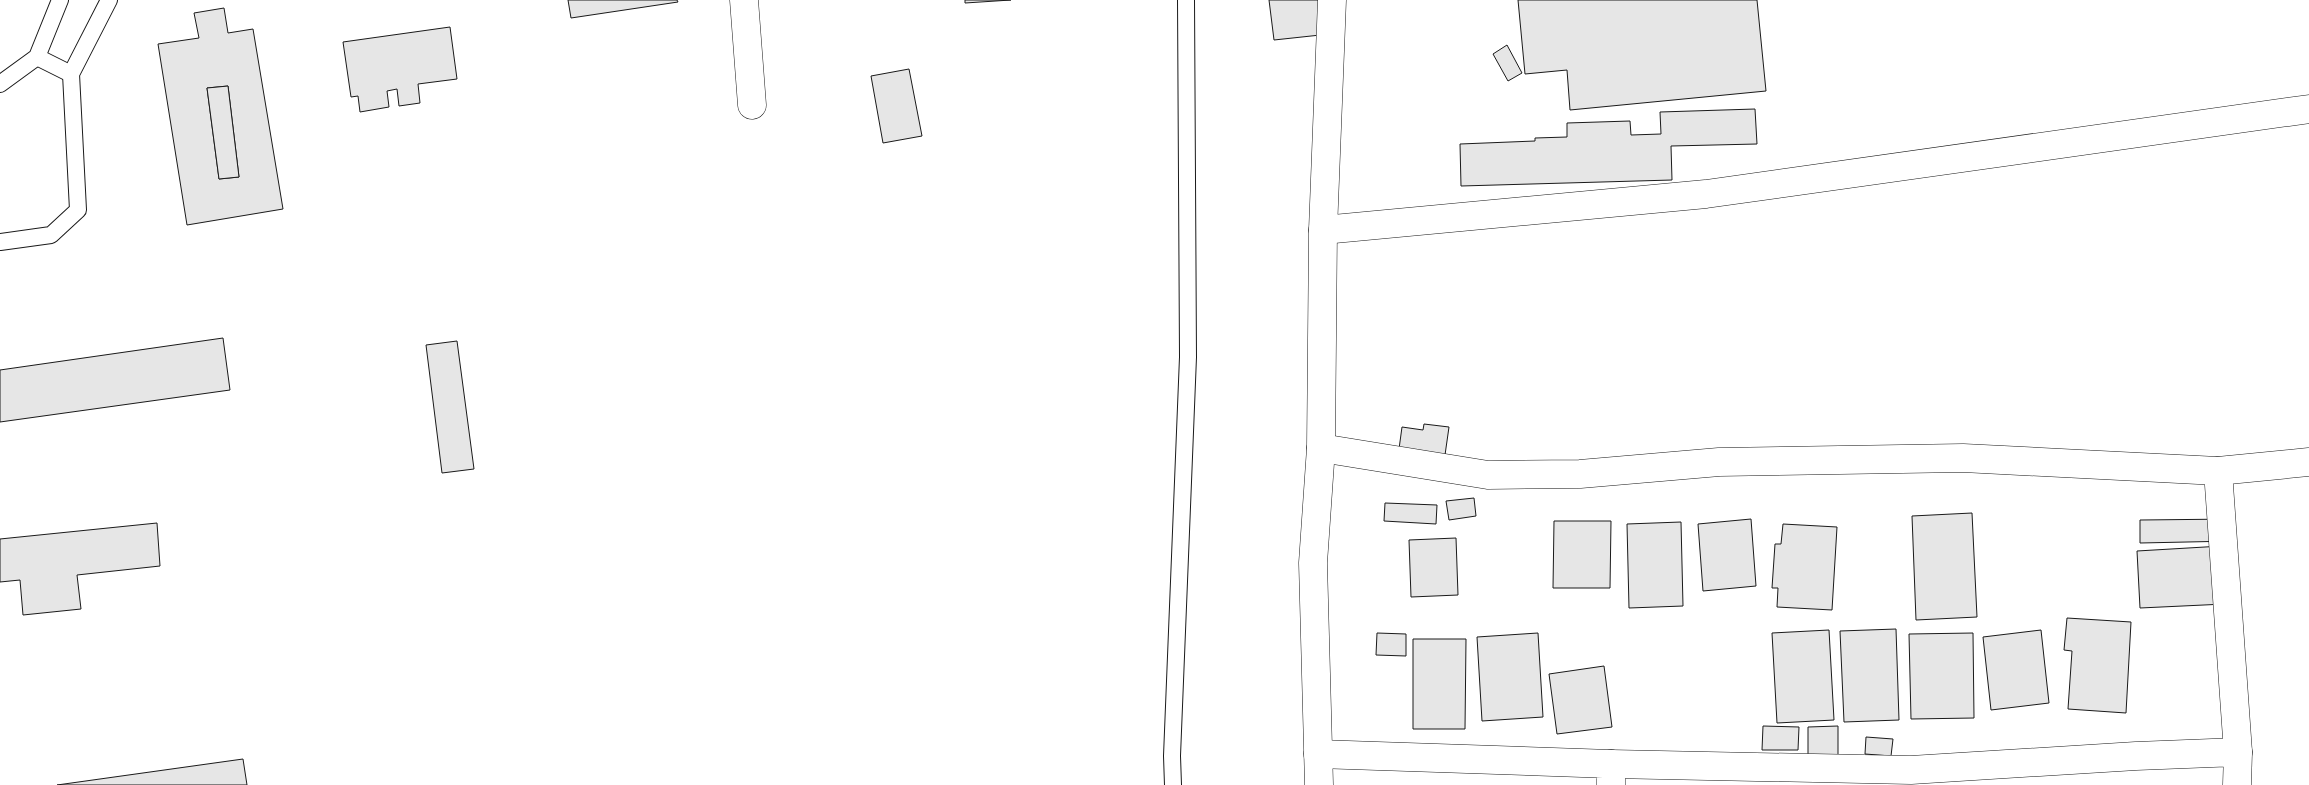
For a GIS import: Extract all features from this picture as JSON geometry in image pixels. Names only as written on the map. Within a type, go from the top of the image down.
[{"type":"street","points":[[744,0],[752,105]]},
{"type":"street","points":[[1318,785],[1313,563],[1321,448],[1323,230],[1332,0]]},
{"type":"street","points":[[1323,230],[1706,194],[2309,109]]},
{"type":"street","points":[[1321,448],[1488,475],[1580,474],[1719,462],[1963,458],[2218,471],[2309,462]]},
{"type":"street","points":[[2218,471],[2238,752],[2238,785]]},
{"type":"street","points":[[1318,754],[1611,774],[1911,777],[2136,756],[2238,752]]},
{"type":"lane","points":[[0,84],[37,57],[60,0]]},
{"type":"lane","points":[[0,242],[51,235],[78,210],[71,74],[108,0]]},
{"type":"lane","points":[[1173,785],[1172,756],[1188,357],[1186,0]]},
{"type":"lane","points":[[37,57],[71,74]]},
{"type":"building","points":[[568,0],[677,0],[678,2],[571,18]]},
{"type":"building","points":[[965,0],[1011,0],[965,3]]},
{"type":"building","points":[[1269,0],[1336,0],[1339,33],[1274,40]]},
{"type":"building","points":[[1518,0],[1757,0],[1766,91],[1570,110],[1567,70],[1525,74]]},
{"type":"building","points":[[224,8],[228,33],[253,29],[283,209],[187,225],[158,44],[199,38],[194,13]],"holes":[[[228,86],[239,177],[219,179],[207,88]]]},
{"type":"building","points":[[450,27],[457,79],[418,84],[420,103],[399,106],[397,89],[387,91],[389,107],[360,112],[358,96],[351,97],[343,42]]},
{"type":"building","points":[[1507,45],[1522,73],[1508,81],[1493,54]]},
{"type":"building","points":[[909,69],[922,136],[883,143],[871,76]]},
{"type":"building","points":[[228,86],[239,177],[219,179],[207,88]]},
{"type":"building","points":[[1755,109],[1757,144],[1671,146],[1672,180],[1461,186],[1460,144],[1535,141],[1535,138],[1567,137],[1567,123],[1630,121],[1631,135],[1661,134],[1660,112]]},
{"type":"building","points":[[223,338],[230,390],[0,422],[0,370]]},
{"type":"building","points":[[457,341],[474,469],[442,473],[426,345]]},
{"type":"building","points":[[1424,424],[1449,427],[1445,455],[1399,449],[1402,427],[1423,430]]},
{"type":"building","points":[[1474,498],[1476,516],[1449,520],[1446,501]]},
{"type":"building","points":[[1385,503],[1437,505],[1436,524],[1384,521]]},
{"type":"building","points":[[1972,513],[1977,617],[1916,620],[1912,516]]},
{"type":"building","points":[[1751,519],[1756,586],[1703,591],[1698,524]]},
{"type":"building","points":[[2234,519],[2234,541],[2140,543],[2140,520]]},
{"type":"building","points":[[1554,521],[1611,521],[1610,588],[1553,588]]},
{"type":"building","points":[[1681,522],[1683,606],[1629,608],[1627,524]]},
{"type":"building","points":[[157,523],[160,566],[77,575],[81,609],[23,615],[20,580],[0,582],[0,539]]},
{"type":"building","points":[[1783,524],[1837,527],[1832,610],[1777,607],[1778,588],[1772,588],[1775,544],[1781,544]]},
{"type":"building","points":[[1456,538],[1458,595],[1411,597],[1409,540]]},
{"type":"building","points":[[2222,546],[2225,604],[2140,608],[2137,551]]},
{"type":"building","points":[[2067,618],[2131,622],[2126,713],[2068,709],[2072,651],[2064,650]]},
{"type":"building","points":[[1896,629],[1899,720],[1844,722],[1840,631]]},
{"type":"building","points":[[1829,630],[1834,720],[1777,723],[1772,633]]},
{"type":"building","points":[[2041,630],[2049,703],[1991,710],[1983,637]]},
{"type":"building","points":[[1377,633],[1406,634],[1406,656],[1376,655]]},
{"type":"building","points":[[1538,633],[1543,717],[1482,721],[1477,637]]},
{"type":"building","points":[[1973,633],[1974,718],[1911,719],[1909,634]]},
{"type":"building","points":[[1413,639],[1466,639],[1465,729],[1413,729]]},
{"type":"building","points":[[1604,666],[1612,727],[1557,734],[1549,674]]},
{"type":"building","points":[[1763,726],[1799,727],[1798,750],[1762,750]]},
{"type":"building","points":[[1838,726],[1838,756],[1808,756],[1808,727]]},
{"type":"building","points":[[1866,737],[1893,739],[1891,756],[1865,754]]},
{"type":"building","points":[[243,759],[247,785],[57,785]]}]
